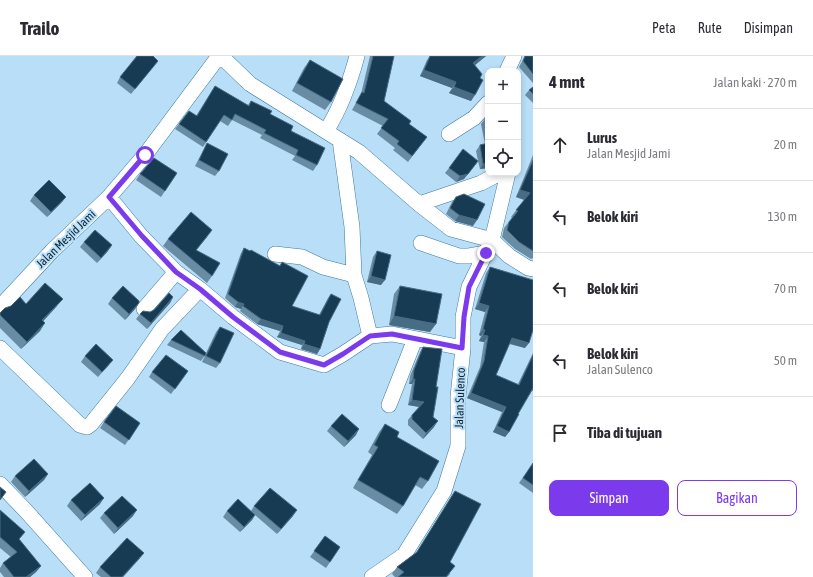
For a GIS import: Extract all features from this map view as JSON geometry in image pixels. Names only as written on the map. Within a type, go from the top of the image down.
[{"type":"street","points":[[220,56],[250,84],[359,152],[419,204],[451,229],[489,246],[528,268],[533,269]]},
{"type":"street","name":"Jalan Mesjid Jami","points":[[0,307],[52,251],[109,197],[145,155],[220,56]]},
{"type":"street","points":[[326,131],[337,115],[357,56]]},
{"type":"street","points":[[508,68],[514,56]]},
{"type":"street","points":[[449,134],[474,118],[487,104]]},
{"type":"street","points":[[340,140],[352,227],[354,275],[370,336]]},
{"type":"street","points":[[419,204],[481,183],[494,176]]},
{"type":"street","name":"Jalan Sulenco","points":[[372,577],[404,555],[444,491],[458,446],[458,397],[464,317],[469,287],[489,246],[507,176]]},
{"type":"street","points":[[109,197],[142,236],[176,272],[280,352],[324,365],[370,336],[392,334],[462,348]]},
{"type":"street","points":[[421,243],[459,256],[469,256],[489,246]]},
{"type":"street","points":[[276,254],[302,257],[323,267],[354,275]]},
{"type":"street","points":[[144,309],[176,272]]},
{"type":"street","points":[[0,348],[80,425],[87,427],[128,378],[162,329],[200,289]]},
{"type":"street","points":[[389,405],[415,339]]},
{"type":"street","points":[[0,484],[85,577]]},
{"type":"building","points":[[137,56],[153,56],[158,61],[135,89],[120,77]]},
{"type":"building","points":[[373,56],[394,56],[384,101],[411,121],[409,124],[427,137],[412,156],[397,144],[399,141],[381,128],[388,119],[356,103],[362,92],[364,93]]},
{"type":"building","points":[[430,56],[482,56],[473,63],[482,74],[480,78],[483,80],[475,95],[454,87],[456,82],[424,70]]},
{"type":"building","points":[[525,56],[533,56],[533,74],[523,61]]},
{"type":"building","points":[[310,60],[343,79],[331,102],[297,83]]},
{"type":"building","points":[[215,86],[249,106],[251,101],[272,111],[270,114],[293,126],[291,131],[325,148],[317,165],[296,155],[298,150],[264,133],[266,130],[235,114],[232,120],[224,115],[206,142],[179,124],[189,111],[197,116]]},
{"type":"building","points":[[533,87],[533,94],[529,90]]},
{"type":"building","points":[[207,143],[228,154],[219,171],[199,160]]},
{"type":"building","points":[[485,144],[485,164],[483,164],[480,145]]},
{"type":"building","points":[[463,149],[478,161],[468,174],[460,176],[449,168]]},
{"type":"building","points":[[154,158],[177,173],[165,191],[140,174]]},
{"type":"building","points":[[533,160],[533,251],[519,242],[507,230],[509,222],[518,211],[516,210],[530,193],[520,190]]},
{"type":"building","points":[[49,180],[66,197],[51,212],[34,195]]},
{"type":"building","points":[[464,194],[485,204],[477,220],[459,215],[450,208],[456,197]]},
{"type":"building","points":[[191,212],[212,230],[196,250],[220,263],[212,276],[168,239]]},
{"type":"building","points":[[95,230],[112,245],[101,258],[84,242]]},
{"type":"building","points":[[244,248],[250,251],[251,250],[280,266],[282,262],[308,276],[292,306],[320,315],[331,294],[341,299],[329,322],[320,349],[304,344],[305,341],[281,333],[283,326],[261,319],[243,306],[244,304],[238,302],[228,294]]},
{"type":"building","points":[[377,251],[391,255],[385,280],[371,276]]},
{"type":"building","points":[[490,267],[533,280],[533,330],[529,343],[512,338],[496,375],[519,385],[533,355],[533,388],[509,432],[497,426],[506,407],[471,393],[484,361],[488,336],[483,335],[485,330],[483,329],[489,306],[479,303]]},
{"type":"building","points":[[45,283],[63,299],[42,320],[45,323],[27,342],[0,315],[0,313],[5,308],[11,306],[20,297],[26,304]]},
{"type":"building","points":[[123,286],[139,301],[139,303],[129,314],[112,298]]},
{"type":"building","points":[[400,286],[442,294],[436,324],[394,316]]},
{"type":"building","points":[[169,293],[173,297],[151,323],[140,314],[143,311],[150,312],[154,310]]},
{"type":"building","points":[[220,327],[234,333],[220,363],[206,356]]},
{"type":"building","points":[[181,330],[206,353],[205,356],[171,340]]},
{"type":"building","points":[[96,344],[113,360],[102,372],[85,356]]},
{"type":"building","points":[[423,347],[442,349],[433,417],[438,421],[426,433],[412,419],[412,415],[424,402],[412,400],[415,379],[413,379],[414,370]]},
{"type":"building","points":[[166,355],[188,371],[175,389],[152,372]]},
{"type":"building","points":[[116,406],[140,423],[129,440],[104,422]]},
{"type":"building","points":[[342,414],[359,429],[348,441],[331,426]]},
{"type":"building","points":[[385,424],[399,432],[397,437],[439,461],[428,481],[420,477],[403,506],[358,480],[378,447],[374,445]]},
{"type":"building","points":[[34,459],[48,474],[29,491],[15,476]]},
{"type":"building","points":[[533,463],[533,485],[523,478]]},
{"type":"building","points":[[90,483],[104,498],[85,515],[71,500]]},
{"type":"building","points":[[0,487],[6,492],[0,500]]},
{"type":"building","points":[[270,488],[297,510],[281,529],[254,506]]},
{"type":"building","points":[[455,491],[481,504],[450,562],[455,566],[446,577],[398,577],[404,572],[397,567],[417,552]]},
{"type":"building","points":[[122,496],[137,510],[118,528],[104,513]]},
{"type":"building","points":[[238,499],[255,515],[244,527],[227,511]]},
{"type":"building","points":[[0,510],[25,532],[19,539],[41,566],[26,577],[14,577],[3,563],[17,552],[0,537]]},
{"type":"building","points":[[325,536],[340,547],[330,562],[314,551]]},
{"type":"building","points":[[127,538],[144,553],[122,577],[111,577],[100,567]]},
{"type":"route","points":[[145,155],[109,197],[142,236],[176,272],[280,352],[324,365],[370,336],[392,334],[462,348],[464,317],[469,287],[486,253]]}]
